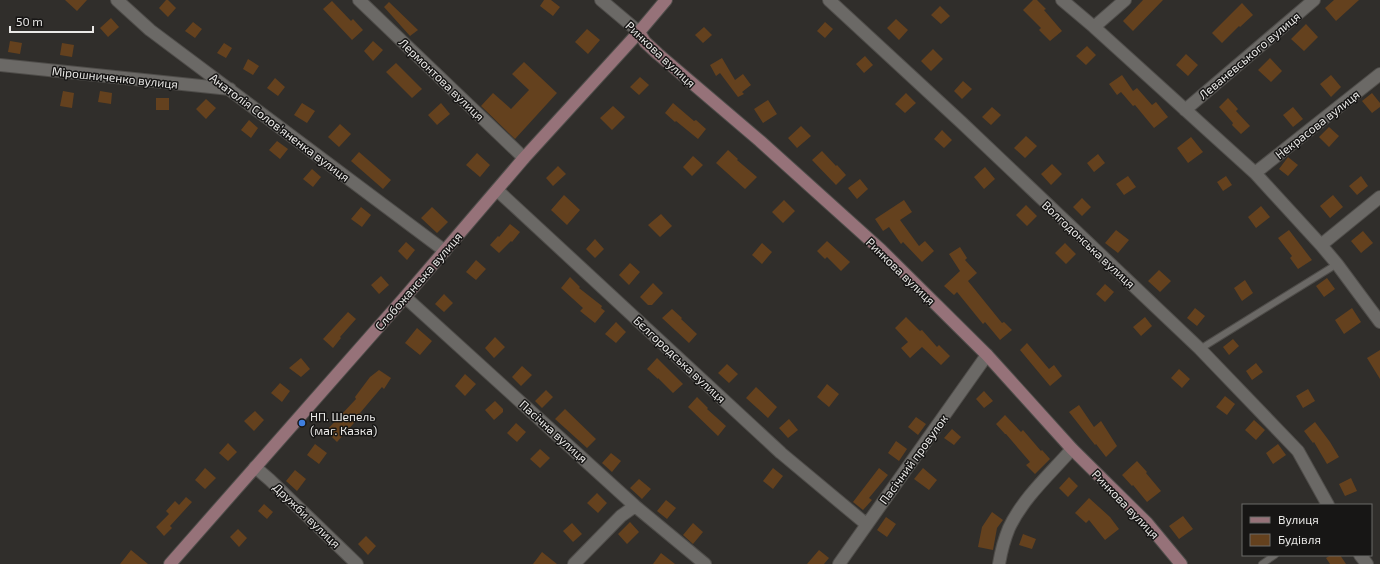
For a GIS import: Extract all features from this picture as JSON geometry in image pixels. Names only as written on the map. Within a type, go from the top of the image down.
[{"type":"main road","name":"Слобожанська вулиця","points":[[170,564],[405,297],[524,158],[639,32],[666,0]]},
{"type":"main road","name":"Ринкова вулиця","points":[[639,32],[645,42],[658,54],[760,141],[880,250],[987,355],[1072,449],[1147,523],[1181,564]]},
{"type":"street","name":"Анатолія Солов'яненка вулиця","points":[[117,0],[150,30],[445,251]]},
{"type":"street","name":"Лермонтова вулиця","points":[[359,0],[524,158]]},
{"type":"street","name":"Ринкова вулиця","points":[[601,0],[639,32]]},
{"type":"street","name":"Волгодонська вулиця","points":[[829,0],[967,128],[1200,349],[1298,451],[1327,504]]},
{"type":"street","points":[[1062,0],[1094,27],[1255,173],[1321,245],[1380,321]]},
{"type":"street","points":[[1094,27],[1125,0]]},
{"type":"street","name":"Леваневського вулиця","points":[[1184,110],[1314,0]]},
{"type":"street","name":"Мірошниченко вулиця","points":[[0,65],[230,89]]},
{"type":"street","name":"Некрасова вулиця","points":[[1255,173],[1380,74]]},
{"type":"street","name":"Бєлгородська вулиця","points":[[497,190],[781,453],[866,524]]},
{"type":"street","points":[[1321,245],[1380,197]]},
{"type":"street","name":"Пасічна вулиця","points":[[405,297],[635,506],[705,564]]},
{"type":"street","name":"Пасічний провулок","points":[[839,564],[987,355]]},
{"type":"street","points":[[999,564],[1001,550],[1009,528],[1026,501],[1072,449]]},
{"type":"street","name":"Дружби вулиця","points":[[255,467],[276,485],[357,564]]},
{"type":"street","points":[[574,564],[621,516],[635,506]]},
{"type":"street","points":[[1361,556],[1367,564]]},
{"type":"lane","points":[[1200,349],[1337,264]]},
{"type":"lane","points":[[1262,564],[1274,556]]},
{"type":"building","points":[[65,0],[87,0],[77,11]]},
{"type":"building","points":[[166,0],[168,0],[176,8],[168,17],[159,8]]},
{"type":"building","points":[[544,0],[551,0],[560,7],[553,16],[540,6]]},
{"type":"building","points":[[1033,0],[1037,0],[1046,9],[1044,10],[1062,31],[1050,41],[1039,30],[1041,28],[1023,10]]},
{"type":"building","points":[[1143,0],[1163,0],[1133,31],[1123,21]]},
{"type":"building","points":[[1334,0],[1359,0],[1336,21],[1325,8]]},
{"type":"building","points":[[332,1],[351,21],[353,19],[363,30],[352,40],[323,9]]},
{"type":"building","points":[[389,2],[418,30],[410,36],[384,7]]},
{"type":"building","points":[[1242,3],[1253,15],[1240,27],[1239,26],[1222,43],[1212,33]]},
{"type":"building","points":[[940,6],[950,16],[941,24],[931,15]]},
{"type":"building","points":[[111,18],[119,27],[108,37],[100,28]]},
{"type":"building","points":[[896,19],[908,30],[899,40],[887,28]]},
{"type":"building","points":[[193,22],[202,29],[195,38],[185,31]]},
{"type":"building","points":[[825,22],[833,29],[825,38],[817,31]]},
{"type":"building","points":[[1306,24],[1318,37],[1304,51],[1291,39]]},
{"type":"building","points":[[704,27],[712,35],[703,43],[695,35]]},
{"type":"building","points":[[587,29],[600,40],[588,54],[575,42]]},
{"type":"building","points":[[10,41],[22,43],[20,54],[8,52]]},
{"type":"building","points":[[373,41],[383,50],[373,61],[364,51]]},
{"type":"building","points":[[62,43],[74,45],[72,57],[60,55]]},
{"type":"building","points":[[224,43],[232,48],[226,58],[217,53]]},
{"type":"building","points":[[1087,46],[1096,55],[1086,65],[1076,56]]},
{"type":"building","points":[[933,49],[943,59],[931,71],[921,61]]},
{"type":"building","points":[[1186,54],[1198,65],[1188,76],[1176,65]]},
{"type":"building","points":[[865,56],[873,65],[864,73],[856,64]]},
{"type":"building","points":[[722,58],[735,80],[743,74],[751,85],[742,92],[744,94],[738,97],[720,73],[716,76],[710,65]]},
{"type":"building","points":[[1270,58],[1282,71],[1271,82],[1258,70]]},
{"type":"building","points":[[248,59],[259,66],[253,75],[243,69]]},
{"type":"building","points":[[524,62],[557,93],[515,139],[481,106],[493,93],[511,109],[529,90],[512,74]]},
{"type":"building","points":[[396,63],[422,89],[412,98],[386,72]]},
{"type":"building","points":[[1122,75],[1133,91],[1137,88],[1152,105],[1156,102],[1168,117],[1154,128],[1135,105],[1133,106],[1121,92],[1117,95],[1109,84]]},
{"type":"building","points":[[1331,75],[1341,87],[1331,97],[1320,84]]},
{"type":"building","points":[[640,77],[649,85],[639,95],[630,87]]},
{"type":"building","points":[[275,78],[285,87],[278,96],[267,88]]},
{"type":"building","points":[[963,81],[972,89],[962,99],[954,91]]},
{"type":"building","points":[[63,91],[74,93],[72,108],[60,106]]},
{"type":"building","points":[[100,91],[112,93],[111,104],[98,102]]},
{"type":"building","points":[[906,93],[916,103],[905,113],[895,104]]},
{"type":"building","points":[[1372,93],[1380,103],[1380,107],[1372,113],[1362,101]]},
{"type":"building","points":[[156,98],[169,98],[169,110],[156,110]]},
{"type":"building","points":[[1228,98],[1238,109],[1236,111],[1250,126],[1241,134],[1232,125],[1233,123],[1219,107]]},
{"type":"building","points":[[206,99],[216,108],[206,119],[196,109]]},
{"type":"building","points":[[768,100],[777,114],[763,123],[754,109]]},
{"type":"building","points":[[302,103],[315,111],[307,123],[294,115]]},
{"type":"building","points":[[441,103],[450,114],[437,125],[428,115]]},
{"type":"building","points":[[673,103],[706,129],[698,139],[665,113]]},
{"type":"building","points":[[613,106],[625,117],[612,130],[600,118]]},
{"type":"building","points":[[992,107],[1001,115],[991,125],[982,117]]},
{"type":"building","points":[[1293,107],[1303,119],[1293,127],[1283,115]]},
{"type":"building","points":[[249,120],[258,128],[251,138],[241,130]]},
{"type":"building","points":[[340,124],[351,134],[339,147],[328,137]]},
{"type":"building","points":[[801,126],[811,136],[797,148],[788,138]]},
{"type":"building","points":[[1329,127],[1339,136],[1329,147],[1319,137]]},
{"type":"building","points":[[942,130],[952,140],[944,148],[934,139]]},
{"type":"building","points":[[1026,136],[1037,146],[1025,158],[1014,148]]},
{"type":"building","points":[[1191,137],[1203,152],[1188,163],[1177,148]]},
{"type":"building","points":[[277,141],[288,149],[280,159],[269,150]]},
{"type":"building","points":[[728,150],[757,177],[745,189],[716,163]]},
{"type":"building","points":[[822,151],[846,175],[836,185],[812,160]]},
{"type":"building","points":[[359,152],[391,180],[383,189],[351,161]]},
{"type":"building","points":[[477,153],[490,165],[480,177],[466,165]]},
{"type":"building","points":[[1098,154],[1105,163],[1094,172],[1087,163]]},
{"type":"building","points":[[693,156],[703,165],[692,176],[683,167]]},
{"type":"building","points":[[1288,157],[1298,165],[1288,176],[1279,169]]},
{"type":"building","points":[[1052,164],[1062,174],[1051,185],[1041,174]]},
{"type":"building","points":[[558,166],[566,174],[553,186],[546,178]]},
{"type":"building","points":[[985,167],[995,179],[984,189],[974,177]]},
{"type":"building","points":[[312,169],[321,177],[313,187],[303,179]]},
{"type":"building","points":[[1128,176],[1136,187],[1124,195],[1116,184]]},
{"type":"building","points":[[1226,176],[1232,185],[1223,191],[1217,182]]},
{"type":"building","points":[[1361,176],[1368,186],[1357,195],[1349,186]]},
{"type":"building","points":[[860,179],[868,189],[857,199],[848,188]]},
{"type":"building","points":[[564,195],[580,210],[567,225],[551,210]]},
{"type":"building","points":[[1333,195],[1343,207],[1330,218],[1320,206]]},
{"type":"building","points":[[1082,198],[1091,207],[1082,216],[1073,207]]},
{"type":"building","points":[[784,200],[795,211],[783,223],[772,212]]},
{"type":"building","points":[[904,200],[912,212],[900,220],[919,246],[925,241],[934,251],[922,262],[903,242],[901,244],[889,227],[883,231],[875,219]]},
{"type":"building","points":[[1026,205],[1037,216],[1027,226],[1016,215]]},
{"type":"building","points":[[1261,206],[1270,217],[1256,228],[1248,217]]},
{"type":"building","points":[[361,207],[371,215],[362,227],[351,219]]},
{"type":"building","points":[[432,207],[448,222],[437,233],[421,218]]},
{"type":"building","points":[[661,214],[672,226],[660,237],[648,225]]},
{"type":"building","points":[[510,224],[520,232],[512,242],[511,241],[499,253],[490,245]]},
{"type":"building","points":[[1116,230],[1129,240],[1118,253],[1105,243]]},
{"type":"building","points":[[1289,230],[1312,260],[1298,269],[1290,258],[1292,256],[1278,238]]},
{"type":"building","points":[[1363,231],[1373,243],[1361,253],[1351,241]]},
{"type":"building","points":[[595,239],[604,249],[595,258],[586,249]]},
{"type":"building","points":[[827,241],[850,262],[841,271],[827,257],[825,259],[817,251]]},
{"type":"building","points":[[406,242],[415,250],[407,260],[398,251]]},
{"type":"building","points":[[762,243],[772,252],[762,264],[752,255]]},
{"type":"building","points":[[1065,243],[1076,254],[1066,264],[1055,253]]},
{"type":"building","points":[[960,247],[967,258],[965,260],[977,273],[968,281],[1002,323],[1004,322],[1012,330],[1000,340],[985,322],[983,324],[957,292],[954,295],[944,286],[960,271],[949,254]]},
{"type":"building","points":[[476,260],[486,269],[476,280],[466,272]]},
{"type":"building","points":[[630,263],[640,272],[629,285],[619,275]]},
{"type":"building","points":[[1159,270],[1171,281],[1160,292],[1148,281]]},
{"type":"building","points":[[381,276],[389,285],[379,294],[371,285]]},
{"type":"building","points":[[570,277],[580,287],[579,288],[602,306],[601,308],[605,311],[595,323],[580,311],[583,308],[561,288]]},
{"type":"building","points":[[1327,278],[1335,289],[1324,297],[1316,286]]},
{"type":"building","points":[[1245,280],[1253,293],[1242,301],[1234,288]]},
{"type":"building","points":[[653,283],[663,293],[652,305],[648,305],[640,297]]},
{"type":"building","points":[[1105,284],[1114,292],[1105,302],[1096,294]]},
{"type":"building","points":[[444,294],[453,303],[444,312],[435,304]]},
{"type":"building","points":[[1195,308],[1205,316],[1197,326],[1187,318]]},
{"type":"building","points":[[1352,308],[1361,322],[1344,334],[1335,320]]},
{"type":"building","points":[[672,309],[697,334],[689,343],[662,318]]},
{"type":"building","points":[[348,312],[356,319],[340,337],[341,338],[333,348],[323,339]]},
{"type":"building","points":[[906,317],[920,331],[922,330],[937,347],[939,345],[950,356],[941,365],[922,347],[910,358],[901,348],[908,342],[895,328]]},
{"type":"building","points":[[1145,317],[1152,326],[1141,336],[1133,327]]},
{"type":"building","points":[[616,322],[626,332],[616,343],[605,334]]},
{"type":"building","points":[[417,328],[432,341],[420,355],[405,343]]},
{"type":"building","points":[[495,337],[505,347],[494,358],[485,348]]},
{"type":"building","points":[[1233,339],[1239,346],[1229,355],[1223,347]]},
{"type":"building","points":[[1027,343],[1049,369],[1054,365],[1062,376],[1050,386],[1020,350]]},
{"type":"building","points":[[1380,350],[1380,379],[1367,358]]},
{"type":"building","points":[[301,358],[310,369],[301,377],[289,368]]},
{"type":"building","points":[[657,358],[683,384],[673,393],[647,369]]},
{"type":"building","points":[[1256,363],[1263,372],[1252,380],[1246,371]]},
{"type":"building","points":[[727,364],[738,374],[729,383],[718,373]]},
{"type":"building","points":[[522,366],[532,375],[521,386],[512,377]]},
{"type":"building","points":[[1179,369],[1190,379],[1182,388],[1171,378]]},
{"type":"building","points":[[379,370],[391,378],[384,389],[382,387],[360,413],[362,414],[337,442],[326,431],[356,399],[355,397],[370,377]]},
{"type":"building","points":[[465,374],[476,384],[465,396],[455,386]]},
{"type":"building","points":[[280,383],[290,391],[282,402],[271,393]]},
{"type":"building","points":[[827,384],[839,394],[829,407],[817,397]]},
{"type":"building","points":[[756,387],[777,407],[768,418],[746,398]]},
{"type":"building","points":[[1308,389],[1315,401],[1303,408],[1296,396]]},
{"type":"building","points":[[546,390],[553,397],[542,408],[535,401]]},
{"type":"building","points":[[984,391],[993,401],[984,408],[976,399]]},
{"type":"building","points":[[1225,396],[1235,404],[1227,415],[1216,407]]},
{"type":"building","points":[[697,397],[708,408],[707,409],[726,426],[718,436],[688,407]]},
{"type":"building","points":[[495,401],[503,409],[503,412],[494,420],[485,410]]},
{"type":"building","points":[[1079,405],[1094,427],[1101,421],[1117,446],[1106,457],[1069,412]]},
{"type":"building","points":[[565,409],[596,439],[587,448],[555,419]]},
{"type":"building","points":[[255,411],[264,420],[254,431],[244,421]]},
{"type":"building","points":[[1005,415],[1021,432],[1023,430],[1050,459],[1035,474],[1026,465],[1030,462],[996,424]]},
{"type":"building","points":[[916,417],[926,424],[918,435],[908,427]]},
{"type":"building","points":[[789,419],[798,430],[788,438],[779,428]]},
{"type":"building","points":[[1254,420],[1265,430],[1256,440],[1245,430]]},
{"type":"building","points":[[1315,422],[1339,457],[1327,464],[1314,442],[1313,443],[1304,431]]},
{"type":"building","points":[[516,423],[526,432],[517,442],[507,433]]},
{"type":"building","points":[[952,429],[961,437],[954,445],[944,438]]},
{"type":"building","points":[[896,441],[907,449],[899,461],[888,453]]},
{"type":"building","points":[[228,443],[237,452],[228,461],[219,453]]},
{"type":"building","points":[[315,444],[327,453],[319,464],[307,455]]},
{"type":"building","points":[[1278,444],[1286,455],[1273,464],[1266,453]]},
{"type":"building","points":[[540,449],[550,458],[540,468],[530,459]]},
{"type":"building","points":[[611,453],[621,461],[612,472],[602,463]]},
{"type":"building","points":[[1137,461],[1161,491],[1147,502],[1133,485],[1132,486],[1122,475]]},
{"type":"building","points":[[205,468],[216,478],[205,489],[195,480]]},
{"type":"building","points":[[773,468],[783,476],[773,489],[763,481]]},
{"type":"building","points":[[879,468],[888,475],[869,498],[872,500],[863,510],[853,502]]},
{"type":"building","points":[[923,468],[937,480],[929,490],[914,479]]},
{"type":"building","points":[[295,470],[306,479],[297,491],[286,481]]},
{"type":"building","points":[[1069,477],[1078,486],[1068,497],[1059,488]]},
{"type":"building","points":[[1351,478],[1357,491],[1345,496],[1339,484]]},
{"type":"building","points":[[639,479],[651,489],[642,499],[630,488]]},
{"type":"building","points":[[597,493],[607,503],[598,513],[587,503]]},
{"type":"building","points":[[186,497],[192,502],[170,526],[172,528],[164,536],[156,527],[169,514],[166,511],[175,501],[179,505]]},
{"type":"building","points":[[1089,498],[1110,517],[1119,529],[1105,540],[1089,520],[1086,523],[1075,513]]},
{"type":"building","points":[[666,500],[676,508],[667,519],[657,511]]},
{"type":"building","points":[[264,504],[273,512],[267,519],[258,511]]},
{"type":"building","points":[[992,512],[1003,520],[997,528],[993,550],[978,547],[982,527]]},
{"type":"building","points":[[1183,516],[1193,529],[1179,539],[1169,526]]},
{"type":"building","points":[[886,517],[896,524],[887,537],[877,530]]},
{"type":"building","points":[[630,522],[639,532],[627,544],[618,534]]},
{"type":"building","points":[[572,523],[582,534],[573,542],[563,531]]},
{"type":"building","points":[[693,523],[703,532],[693,544],[683,535]]},
{"type":"building","points":[[238,529],[247,538],[239,547],[230,537]]},
{"type":"building","points":[[1023,534],[1036,539],[1032,549],[1019,545]]},
{"type":"building","points":[[366,536],[376,546],[368,555],[358,544]]},
{"type":"building","points":[[131,550],[148,564],[120,564]]},
{"type":"building","points":[[819,550],[829,558],[824,564],[807,564]]},
{"type":"building","points":[[542,552],[557,564],[533,564]]},
{"type":"building","points":[[661,553],[675,564],[653,564]]},
{"type":"building","points":[[1329,556],[1341,556],[1346,564],[1330,564],[1326,558]]},
{"type":"place","name":"НП. Шепель (маг. Казка)","points":[[302,423]]}]
